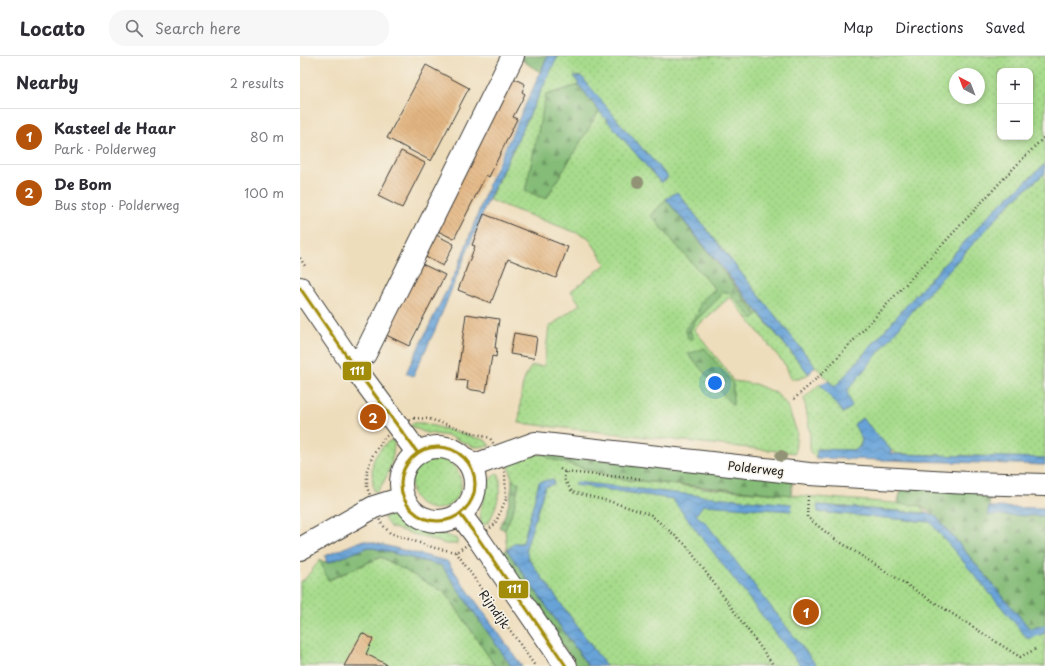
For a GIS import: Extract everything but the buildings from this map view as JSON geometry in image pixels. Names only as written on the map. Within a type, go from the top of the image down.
[{"type":"street","points":[[352,364],[366,354],[513,56]]},
{"type":"street","points":[[300,288],[352,364],[417,452]]},
{"type":"street","name":"Polderweg","points":[[472,466],[535,443],[808,474],[968,483],[1045,485]]},
{"type":"street","points":[[439,446],[460,453],[472,466],[476,484],[471,502],[460,514],[445,521],[427,520],[409,509],[403,498],[400,484],[405,464],[417,452],[439,446]]},
{"type":"street","points":[[300,549],[374,507],[403,498]]},
{"type":"street","points":[[460,514],[566,666]]},
{"type":"path","points":[[794,399],[826,370],[1045,136]]},
{"type":"path","points":[[374,507],[367,487],[367,470],[373,455],[384,438],[398,427],[414,418],[429,419],[490,438],[501,456]]},
{"type":"path","points":[[565,472],[564,480],[572,492],[612,502],[651,515],[686,544],[774,666]]},
{"type":"path","points":[[808,490],[807,517],[832,537],[1020,657],[1036,649]]},
{"type":"path","name":"Rijndijk","points":[[456,552],[535,666]]},
{"type":"green space","points":[[522,56],[548,56],[540,72],[520,59]]},
{"type":"green space","points":[[558,56],[1045,56],[1045,164],[993,211],[913,298],[835,387],[815,366],[677,192],[666,199],[651,216],[715,289],[701,302],[698,313],[685,329],[690,331],[695,321],[720,297],[721,291],[730,293],[753,319],[757,315],[724,272],[809,374],[799,379],[791,379],[786,366],[730,297],[694,329],[725,368],[733,381],[755,384],[776,393],[787,405],[797,432],[795,453],[519,423],[521,393],[525,378],[532,366],[544,366],[549,327],[580,304],[571,291],[606,264],[588,237],[489,200]],"holes":[[[575,77],[624,128],[668,177],[661,183],[599,111],[546,199],[546,95],[579,85]]]},
{"type":"green space","points":[[579,85],[599,111],[546,199],[525,191],[546,95]]},
{"type":"green space","points":[[1045,173],[1045,458],[897,454],[891,450],[862,418],[862,440],[861,444],[856,450],[817,449],[816,458],[810,452],[810,432],[804,398],[820,384],[843,413],[851,407],[846,391],[920,302],[1010,203]]},
{"type":"green space","points":[[666,199],[757,315],[753,319],[730,293],[722,291],[720,297],[695,321],[690,330],[693,338],[689,340],[685,329],[698,313],[700,302],[715,289],[651,216]]},
{"type":"green space","points":[[705,348],[733,384],[733,406],[688,354]]},
{"type":"green space","points":[[412,423],[423,423],[485,440],[490,446],[475,447],[449,436],[426,433],[411,426]]},
{"type":"green space","points":[[394,439],[392,461],[388,474],[377,492],[374,491],[372,473],[373,462],[381,448]]},
{"type":"green space","points":[[544,454],[548,458],[621,479],[702,488],[919,505],[926,513],[818,505],[818,512],[930,522],[1045,536],[1045,666],[606,666],[517,543],[507,550],[505,530],[519,483],[512,480],[509,465],[512,459],[529,455]]},
{"type":"green space","points":[[544,454],[793,479],[791,495],[621,479],[548,458]]},
{"type":"green space","points":[[431,459],[441,459],[454,466],[461,479],[461,489],[454,502],[441,509],[431,509],[422,505],[415,498],[411,489],[411,479],[415,470],[422,463]]},
{"type":"green space","points":[[496,473],[499,474],[500,480],[498,499],[489,522],[481,526],[480,511],[489,481]]},
{"type":"green space","points":[[512,480],[519,483],[514,508],[505,530],[499,527],[505,516],[511,493]]},
{"type":"green space","points":[[902,487],[990,489],[987,514],[1045,516],[1045,625],[1030,629],[934,514],[919,505],[897,504]]},
{"type":"green space","points":[[394,515],[414,529],[440,533],[457,539],[457,544],[446,544],[390,527],[383,517]]},
{"type":"green space","points":[[369,547],[442,566],[511,666],[495,666],[446,593],[381,557],[328,580],[320,560],[328,563]]},
{"type":"green space","points":[[507,550],[588,666],[577,666],[497,555]]},
{"type":"green space","points":[[381,557],[446,593],[495,666],[300,666],[300,581],[304,580],[320,560],[329,580]]},
{"type":"water","points":[[548,56],[558,56],[489,198],[435,330],[413,376],[406,373],[458,267],[490,181]]},
{"type":"water","points":[[574,76],[582,77],[624,128],[668,177],[661,183],[599,111]]},
{"type":"water","points":[[1045,164],[1045,173],[1010,203],[920,302],[847,391],[852,407],[843,413],[820,384],[828,381],[835,387],[913,298],[993,211]]},
{"type":"water","points":[[677,192],[815,366],[809,374],[666,199]]},
{"type":"water","points":[[862,418],[891,450],[891,454],[1045,458],[1045,465],[816,458],[817,449],[855,450],[860,447],[862,440],[854,424]]},
{"type":"water","points":[[553,479],[554,484],[545,487],[526,548],[528,558],[606,666],[588,666],[507,550],[515,543],[523,543],[539,482]]},
{"type":"water","points":[[576,482],[792,504],[791,511],[703,505],[696,515],[706,523],[817,666],[801,666],[672,499],[574,485]]},
{"type":"water","points":[[817,505],[934,514],[1030,629],[1045,625],[1045,633],[1028,639],[930,522],[818,512]]},
{"type":"water","points":[[989,507],[1045,508],[1045,516],[987,515]]},
{"type":"water","points":[[363,540],[447,561],[522,666],[511,666],[442,566],[369,547],[327,563],[325,556]]},
{"type":"transit line","name":"111","points":[[300,288],[352,364],[417,452]]},
{"type":"transit line","name":"111","points":[[438,447],[459,453],[469,463],[475,484],[469,505],[459,515],[438,521],[417,515],[407,505],[401,484],[407,463],[417,453],[438,447]]},
{"type":"transit line","name":"111","points":[[460,514],[566,666]]},
{"type":"place","name":"De Bom","points":[[373,417]]},
{"type":"place","name":"Kasteel de Haar","points":[[806,612]]}]
